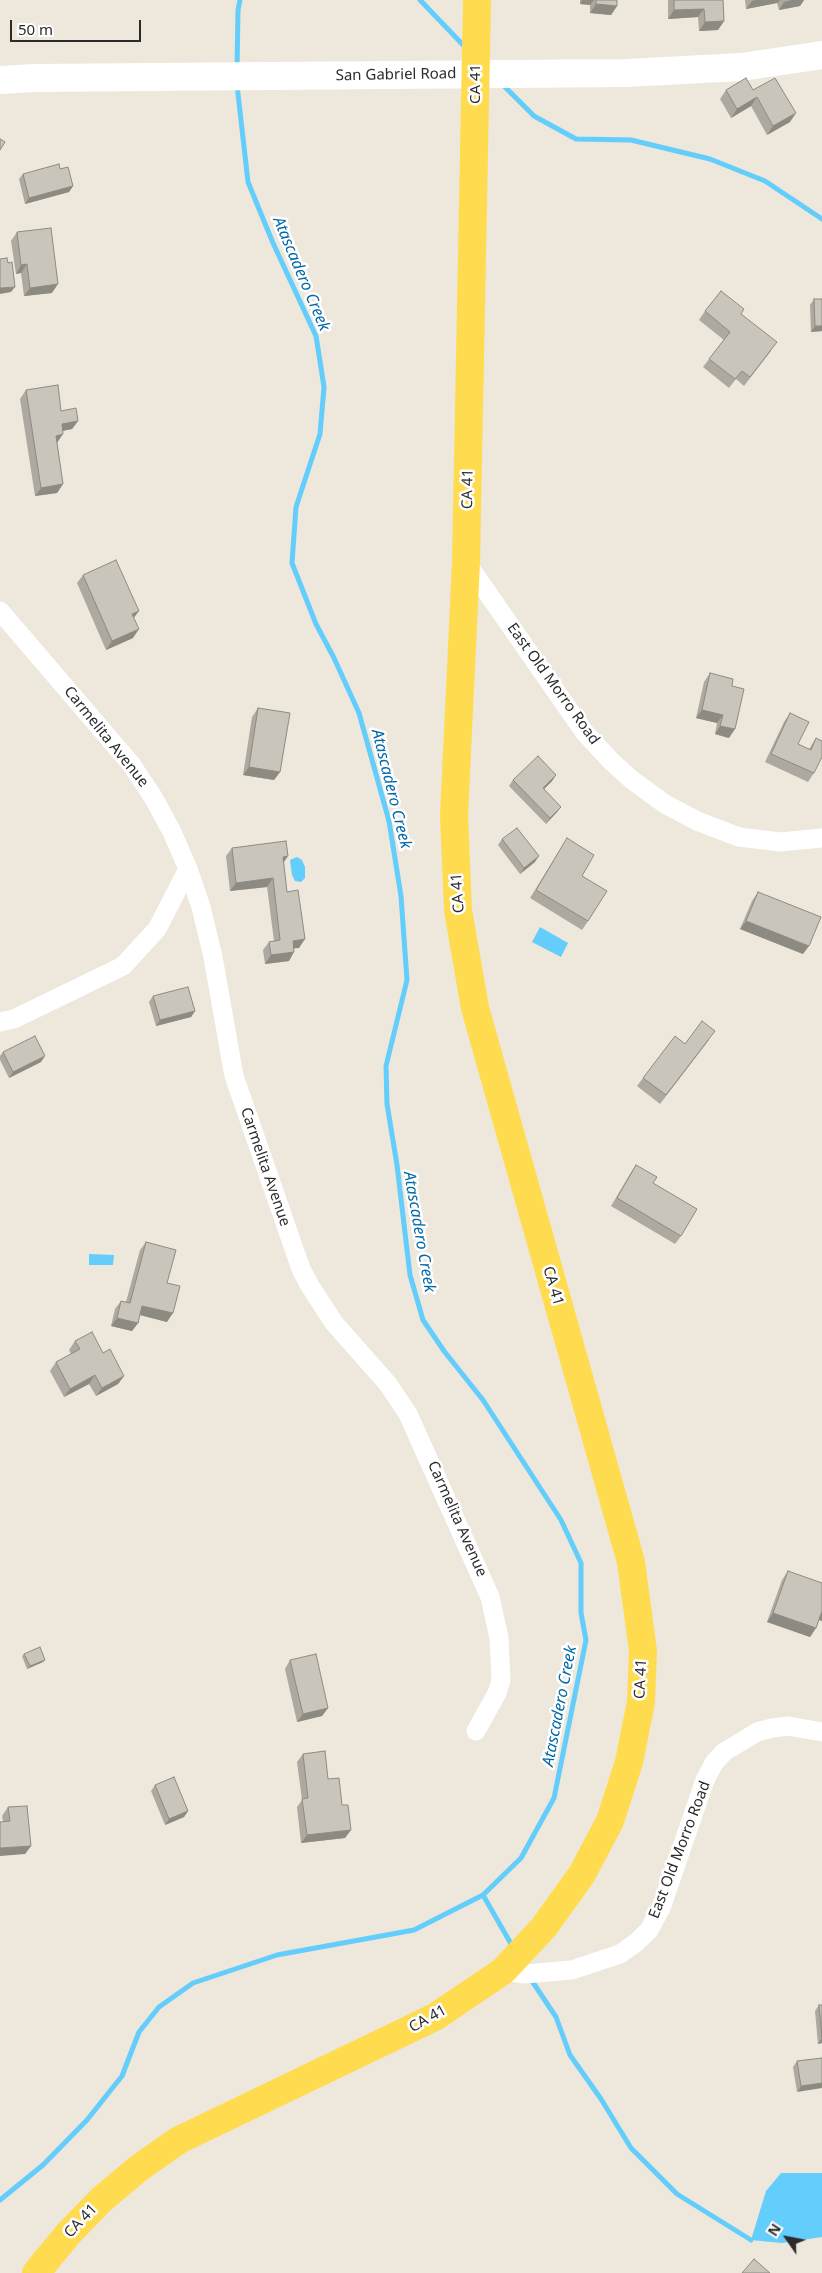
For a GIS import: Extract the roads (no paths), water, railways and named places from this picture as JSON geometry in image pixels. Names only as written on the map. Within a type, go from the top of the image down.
[{"type":"main road","name":"CA 41","points":[[36,2273],[68,2234],[102,2199],[139,2168],[179,2140],[435,2017],[503,1971],[544,1927],[582,1874],[610,1821],[630,1762],[641,1702],[643,1651],[631,1562],[475,1008],[458,910],[454,816],[466,562],[477,0]]},
{"type":"street","name":"San Gabriel Road","points":[[0,80],[34,78],[627,73],[722,68],[822,56]]},
{"type":"street","name":"East Old Morro Road","points":[[466,562],[585,733],[632,780],[666,804],[697,821],[739,837],[780,842],[822,838]]},
{"type":"street","name":"Carmelita Avenue","points":[[0,612],[131,764],[168,823],[188,869],[201,907],[213,957],[234,1076],[301,1269],[313,1292],[334,1323],[388,1384],[408,1414],[490,1597],[499,1638],[500,1680],[497,1693],[476,1731]]},
{"type":"street","points":[[0,1022],[14,1019],[123,966],[157,929],[188,869]]},
{"type":"street","name":"East Old Morro Road","points":[[503,1971],[525,1974],[572,1970],[620,1954],[637,1942],[649,1930],[661,1908],[705,1780],[714,1763],[724,1752],[757,1732],[788,1726],[822,1732]]},
{"type":"water","points":[[297,857],[302,860],[305,867],[305,878],[301,882],[295,881],[292,875],[290,860]]},
{"type":"water","points":[[540,927],[568,943],[561,957],[532,942]]},
{"type":"water","points":[[89,1254],[114,1255],[113,1265],[89,1265]]},
{"type":"water","points":[[781,2173],[822,2173],[822,2237],[782,2243],[751,2240],[766,2191]]},
{"type":"waterway","name":"Atascadero Creek","points":[[237,69],[238,10],[240,0]]},
{"type":"waterway","points":[[420,0],[466,48]]},
{"type":"waterway","points":[[502,84],[534,116],[576,139],[631,140],[710,159],[765,181],[822,219]]},
{"type":"waterway","name":"Atascadero Creek","points":[[0,2200],[43,2165],[87,2120],[122,2076],[139,2032],[159,2007],[193,1983],[277,1955],[414,1930],[483,1895],[521,1858],[554,1798],[586,1640],[581,1613],[581,1563],[561,1520],[483,1400],[444,1351],[423,1320],[410,1275],[397,1165],[387,1104],[386,1066],[407,980],[401,896],[389,821],[359,713],[316,624],[292,563],[296,507],[320,434],[324,387],[316,336],[273,243],[248,182],[237,85]]},
{"type":"waterway","points":[[483,1895],[514,1949]]},
{"type":"waterway","points":[[530,1978],[556,2017],[570,2055],[601,2099],[631,2148],[677,2194],[751,2240]]}]
